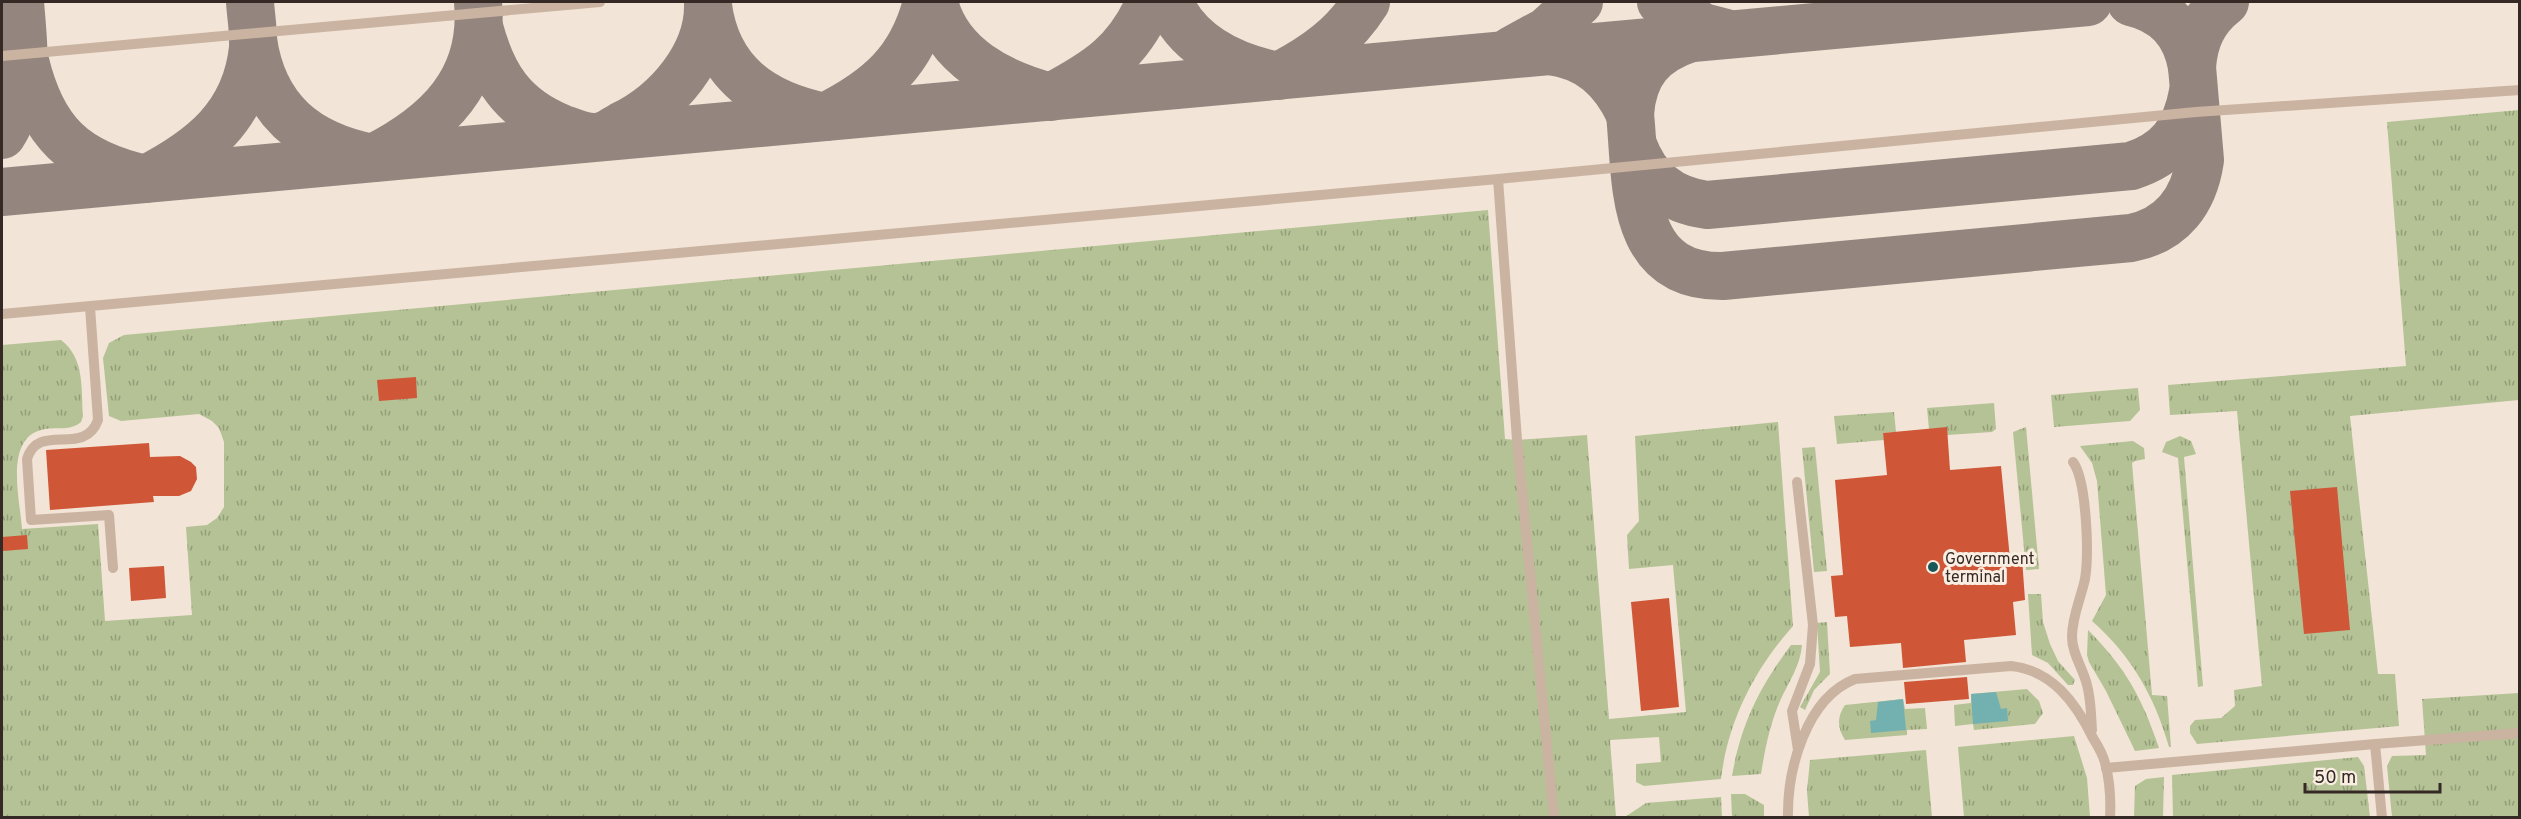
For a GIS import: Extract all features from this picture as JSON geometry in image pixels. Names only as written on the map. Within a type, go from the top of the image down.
[{"type":"lane","points":[[2,56],[600,2]]},
{"type":"lane","points":[[2,314],[1498,179],[2196,112],[2520,90]]},
{"type":"lane","points":[[1498,179],[1517,440],[1554,818]]},
{"type":"lane","points":[[90,306],[98,420],[95,427],[82,438],[40,441],[29,452],[27,459],[31,520],[109,515],[113,568]]},
{"type":"lane","points":[[2073,462],[2081,481],[2087,560],[2085,582],[2075,615],[2072,638],[2074,650],[2088,686],[2093,736]]},
{"type":"lane","points":[[1797,482],[1813,625],[1810,664],[1792,711],[1799,753]]},
{"type":"lane","points":[[1788,818],[1790,786],[1799,753],[1810,726],[1828,696],[1845,683],[1855,679],[2011,666],[2032,670],[2051,681],[2075,707],[2093,736],[2106,768],[2110,788],[2110,818]]},
{"type":"lane","points":[[2106,768],[2520,733]]},
{"type":"lane","points":[[2375,744],[2382,818]]},
{"type":"green space","points":[[2519,110],[2519,400],[2350,416],[2378,674],[2395,674],[2399,726],[2197,744],[2190,733],[2190,726],[2195,720],[2221,718],[2235,706],[2234,690],[2262,686],[2237,411],[2170,415],[2168,385],[2406,366],[2387,122]]},
{"type":"green space","points":[[1488,210],[1505,439],[1587,435],[1609,719],[1686,712],[1673,565],[1629,569],[1627,535],[1639,521],[1635,436],[1778,422],[1793,626],[1766,660],[1745,697],[1730,737],[1721,779],[1644,786],[1636,782],[1636,764],[1661,762],[1659,737],[1610,740],[1616,817],[2,818],[2,345],[61,340],[74,356],[80,375],[83,416],[81,422],[68,428],[45,429],[32,434],[23,443],[17,470],[22,529],[98,524],[105,621],[192,615],[186,527],[207,525],[217,518],[224,507],[224,442],[219,428],[199,414],[121,421],[109,416],[103,358],[109,343],[124,335]]},
{"type":"green space","points":[[2138,388],[2140,410],[2130,421],[2054,427],[2051,395]]},
{"type":"green space","points":[[1994,403],[1996,429],[1992,432],[1947,435],[1929,429],[1927,408]]},
{"type":"green space","points":[[1894,412],[1896,432],[1883,433],[1884,440],[1837,444],[1834,416]]},
{"type":"green space","points":[[2026,427],[2039,569],[2026,570],[2013,432]]},
{"type":"green space","points":[[2180,436],[2191,441],[2196,454],[2184,457],[2203,686],[2198,687],[2178,458],[2162,452],[2166,442]]},
{"type":"green space","points":[[2133,441],[2144,448],[2145,459],[2132,463],[2152,695],[2167,696],[2171,747],[2169,747],[2157,711],[2140,678],[2119,648],[2092,621],[2106,595],[2097,481],[2092,463],[2080,446]]},
{"type":"green space","points":[[1815,447],[1827,571],[1814,572],[1802,448]]},
{"type":"green space","points":[[2028,594],[2041,594],[2043,622],[2050,644],[2058,661],[2075,680],[2073,685],[2068,685],[2048,663],[2032,655]]},
{"type":"green space","points":[[1827,622],[1830,674],[1814,690],[1805,710],[1800,707],[1820,672],[1817,623]]},
{"type":"green space","points":[[2088,630],[2113,657],[2131,684],[2159,748],[2135,751],[2089,662]]},
{"type":"green space","points":[[1791,645],[1802,645],[1801,653],[1773,719],[1761,774],[1732,776],[1746,723],[1753,707]]},
{"type":"green space","points":[[2027,689],[2039,701],[2043,713],[2035,724],[1974,730],[1973,724],[1955,726],[1954,705],[1971,703],[1971,694]]},
{"type":"green space","points":[[2519,693],[2519,817],[2392,817],[2387,766],[2392,756],[2426,755],[2422,699]]},
{"type":"green space","points":[[1903,699],[1905,709],[1925,708],[1927,729],[1907,730],[1907,735],[1845,740],[1840,731],[1839,722],[1840,713],[1845,705]]},
{"type":"green space","points":[[2074,736],[2087,778],[2090,817],[1964,817],[1958,747]]},
{"type":"green space","points":[[1926,750],[1932,817],[1809,817],[1807,791],[1810,760]]},
{"type":"green space","points":[[2358,757],[2364,766],[2370,817],[2173,817],[2172,775]]},
{"type":"green space","points":[[2164,777],[2163,817],[2134,817],[2135,786],[2146,779]]},
{"type":"green space","points":[[1731,794],[1745,794],[1764,805],[1764,817],[1732,817]]},
{"type":"green space","points":[[1721,797],[1722,817],[1625,817],[1646,803]]},
{"type":"water","points":[[1996,692],[2001,709],[2007,708],[2008,721],[1973,724],[1971,694]]},
{"type":"water","points":[[1903,699],[1906,730],[1871,733],[1870,721],[1876,720],[1878,702]]},
{"type":"building","points":[[416,377],[417,398],[379,401],[377,380]]},
{"type":"building","name":"Government terminal","points":[[1947,427],[1950,470],[2001,466],[2010,559],[2022,558],[2025,600],[2013,602],[2016,635],[1964,640],[1966,662],[1903,668],[1901,643],[1850,647],[1847,616],[1835,617],[1831,576],[1843,575],[1835,480],[1887,475],[1883,433]]},
{"type":"building","points":[[149,443],[150,457],[180,456],[196,467],[197,479],[191,491],[179,496],[153,496],[154,502],[50,510],[46,450]]},
{"type":"building","points":[[2337,487],[2350,630],[2304,634],[2290,491]]},
{"type":"building","points":[[27,535],[28,549],[2,551],[2,537]]},
{"type":"building","points":[[164,566],[166,598],[131,601],[129,568]]},
{"type":"building","points":[[1669,598],[1679,707],[1641,711],[1631,602]]},
{"type":"building","points":[[1967,677],[1969,699],[1906,704],[1904,682]]},
{"type":"taxiway","points":[[2,135],[11,118],[21,86],[23,38],[20,2]]},
{"type":"taxiway","points":[[25,61],[41,107],[65,141],[99,164],[146,179],[203,143],[231,112],[249,72],[253,48],[250,2]]},
{"type":"taxiway","points":[[253,40],[258,65],[267,86],[278,105],[292,120],[327,144],[373,158],[418,131],[437,115],[452,97],[465,77],[474,55],[478,30],[478,2]]},
{"type":"taxiway","points":[[479,27],[490,61],[506,88],[517,100],[529,111],[561,128],[583,136],[597,137],[638,117],[654,105],[682,76],[702,41],[707,22],[708,2]]},
{"type":"taxiway","points":[[708,6],[721,50],[746,82],[781,104],[825,117],[862,96],[891,72],[912,41],[921,23],[927,2]]},
{"type":"taxiway","points":[[934,2],[941,21],[951,38],[964,53],[995,76],[1051,97],[1083,79],[1110,59],[1132,35],[1150,2]]},
{"type":"taxiway","points":[[1169,2],[1178,18],[1200,43],[1245,67],[1279,76],[1328,45],[1348,26],[1366,2]]},
{"type":"taxiway","points":[[1512,50],[1547,31],[1579,2]]},
{"type":"taxiway","points":[[1661,2],[1703,27],[1726,33]]},
{"type":"taxiway","points":[[2,192],[2088,2]]},
{"type":"taxiway","points":[[2131,2],[2154,11],[2172,24],[2185,43],[2192,67],[2195,48],[2205,23],[2225,2]]},
{"type":"taxiway","points":[[1549,51],[1576,58],[1598,71],[1616,90],[1630,114],[1635,86],[1647,65],[1665,49],[1691,38]]},
{"type":"taxiway","points":[[1630,114],[1637,195],[1644,221],[1654,243],[1669,261],[1692,272],[1723,276],[2131,238],[2145,234],[2169,221],[2179,211],[2197,175],[2200,160],[2192,67]]},
{"type":"taxiway","points":[[1633,145],[1645,168],[1661,186],[1681,198],[1707,205],[2131,166],[2156,155],[2174,139],[2186,118],[2193,92]]},
{"type":"place","name":"Government terminal","points":[[1933,567]]}]
